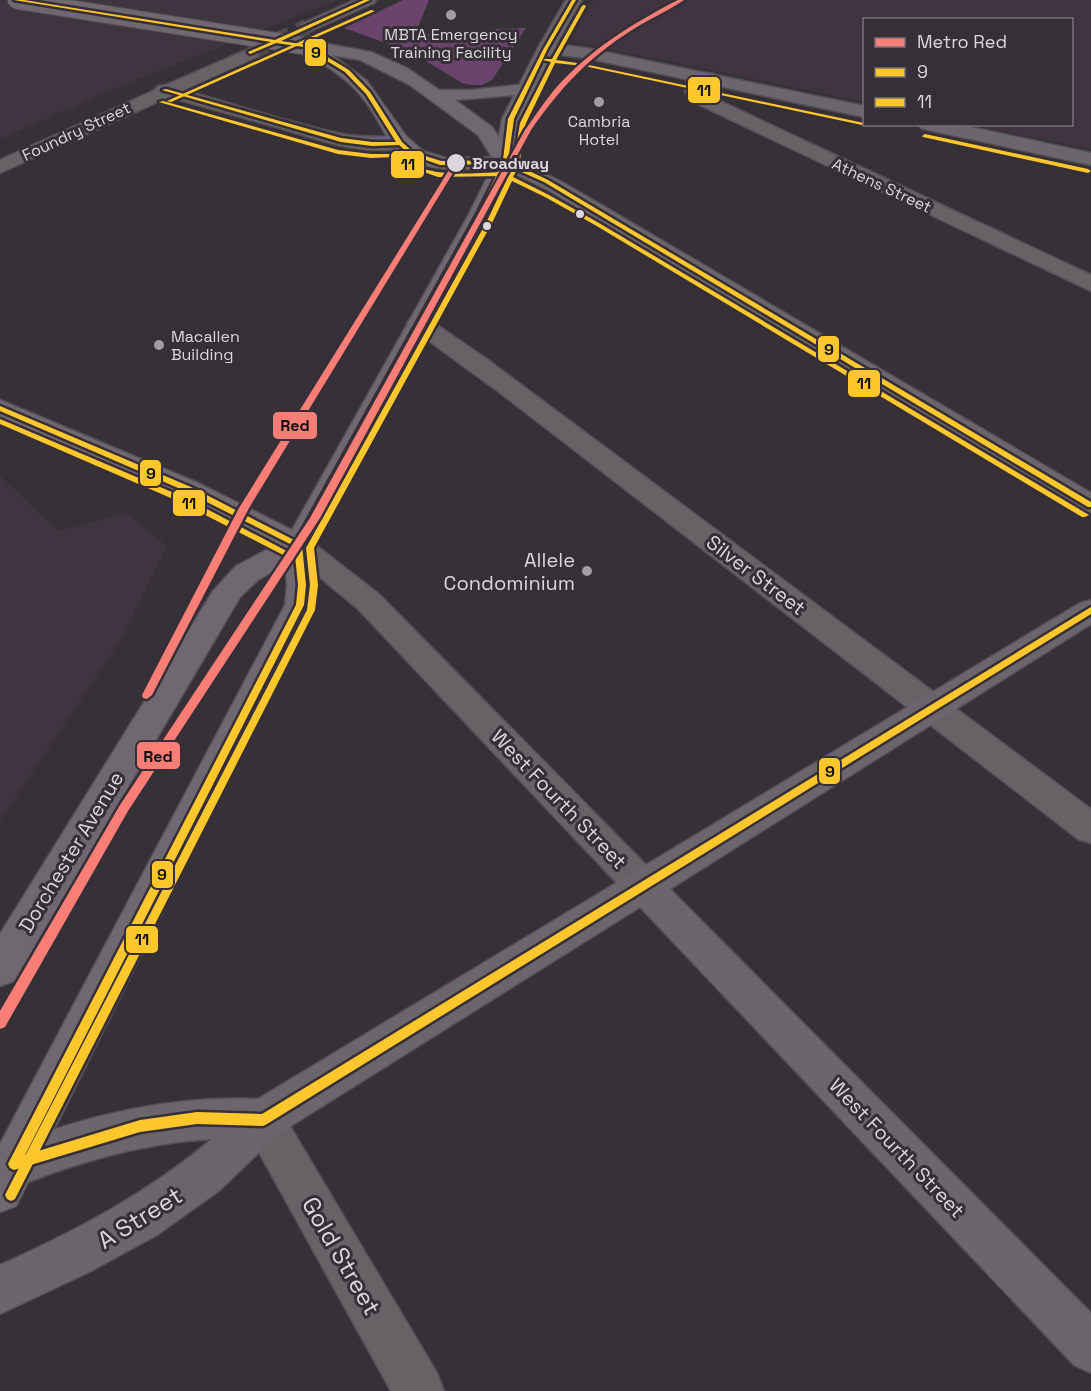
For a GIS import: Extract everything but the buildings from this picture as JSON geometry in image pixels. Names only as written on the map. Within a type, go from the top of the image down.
[{"type":"main road","points":[[15,0],[349,52],[384,64],[409,76],[484,131],[505,162]]},
{"type":"main road","points":[[305,46],[347,71],[368,93],[400,143],[411,153],[440,163],[505,162],[553,184],[1091,505]]},
{"type":"main road","points":[[5,1175],[300,605],[302,585],[298,545],[418,322],[479,216],[505,162],[511,119],[546,48],[586,53],[863,111]]},
{"type":"main road","points":[[435,95],[471,95],[527,89]]},
{"type":"main road","points":[[937,126],[1091,159]]},
{"type":"main road","name":"West Fourth Street","points":[[0,408],[210,497],[298,545]]},
{"type":"main road","name":"Dorchester Avenue","points":[[0,969],[228,591],[247,573],[298,545]]},
{"type":"main road","name":"A Street","points":[[0,1290],[88,1250],[184,1191],[227,1158],[263,1120],[1091,610]]},
{"type":"main road","name":"West Fourth Street","points":[[643,886],[1091,1348]]},
{"type":"main road","points":[[5,1175],[140,1126],[197,1118],[263,1120]]},
{"type":"street","points":[[307,27],[368,0]]},
{"type":"street","points":[[546,48],[574,0]]},
{"type":"street","name":"Foundry Street","points":[[0,166],[164,90],[251,53]]},
{"type":"street","name":"Athens Street","points":[[708,78],[694,91],[695,96],[1091,284]]},
{"type":"street","points":[[164,90],[341,140],[372,144],[400,143]]},
{"type":"street","name":"Silver Street","points":[[418,322],[462,352],[651,498],[933,706],[1091,830]]},
{"type":"street","name":"West Fourth Street","points":[[298,545],[369,603],[643,886]]},
{"type":"street","name":"Gold Street","points":[[263,1120],[419,1391]]},
{"type":"shaded area","points":[[0,0],[338,0],[123,85],[0,139]]},
{"type":"shaded area","points":[[403,0],[429,0],[416,32],[492,40],[487,29],[526,28],[492,80],[482,85],[462,83],[411,52],[344,28]]},
{"type":"shaded area","points":[[594,0],[1091,0],[1091,149],[976,126],[1073,126],[1073,18],[863,18],[863,102],[569,41]]},
{"type":"shaded area","points":[[0,476],[57,530],[81,526],[124,512],[167,546],[125,633],[0,821]]},
{"type":"tunnel","points":[[251,53],[307,27]]},
{"type":"metro line","name":"Red","points":[[0,1023],[124,808],[315,518],[528,130],[558,89],[585,62],[616,38],[682,0]]},
{"type":"metro line","name":"Red","points":[[147,695],[244,508],[456,163]]},
{"type":"transit line","name":"9","points":[[16,0],[305,46],[347,71],[368,93],[400,143],[411,153],[440,163],[505,162],[546,181],[1091,505]]},
{"type":"transit line","name":"9","points":[[250,53],[368,0]]},
{"type":"transit line","name":"9","points":[[14,1164],[300,605],[302,585],[298,545],[479,216],[505,162],[511,119],[546,48],[574,0]]},
{"type":"transit line","name":"11","points":[[11,1195],[311,610],[314,585],[310,548],[490,221],[516,166],[523,123],[584,6]]},
{"type":"transit line","name":"11","points":[[169,101],[373,11]]},
{"type":"transit line","name":"11","points":[[545,60],[584,65],[862,123]]},
{"type":"transit line","name":"9","points":[[164,90],[341,140],[372,144],[400,143]]},
{"type":"transit line","name":"11","points":[[161,102],[338,152],[371,156],[396,155],[406,164],[438,175],[502,174],[597,224],[1085,515]]},
{"type":"transit line","name":"11","points":[[925,136],[1088,171]]},
{"type":"transit line","name":"9","points":[[0,408],[188,489],[298,545]]},
{"type":"transit line","name":"11","points":[[0,421],[183,500],[292,556]]},
{"type":"transit line","name":"9","points":[[14,1164],[140,1126],[197,1118],[263,1120],[1091,610]]},
{"type":"place","name":"MBTA Emergency Training Facility","points":[[451,15]]},
{"type":"place","name":"Cambria Hotel","points":[[599,102]]},
{"type":"place","name":"Broadway","points":[[456,163]]},
{"type":"place","name":"Macallen Building","points":[[159,345]]},
{"type":"place","name":"Allele Condominium","points":[[587,571]]}]
